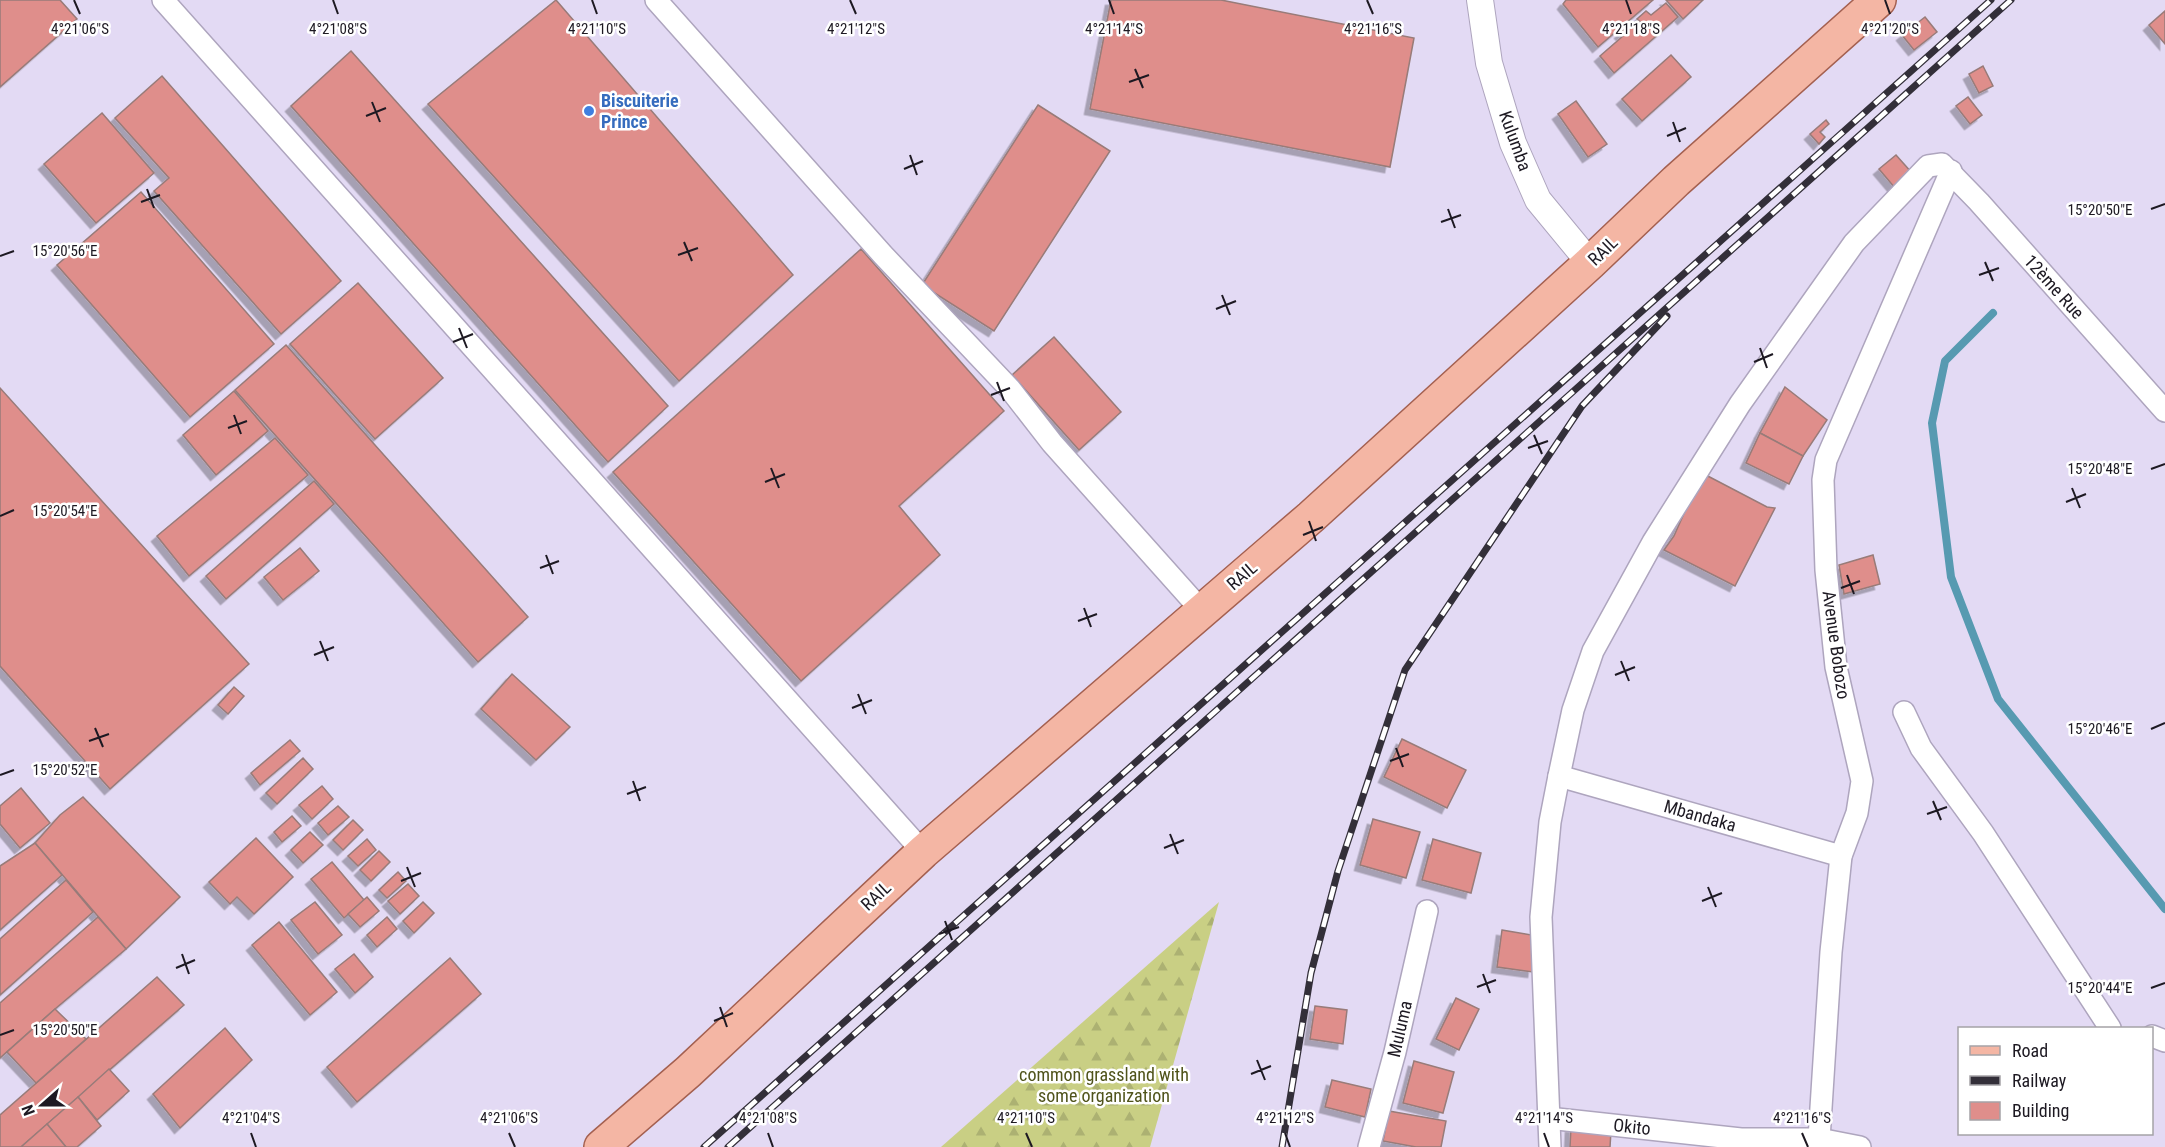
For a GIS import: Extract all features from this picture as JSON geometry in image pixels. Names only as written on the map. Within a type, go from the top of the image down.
[{"type":"main road","name":"RAIL","points":[[601,1147],[688,1072],[923,852],[1311,517],[1590,263],[1676,181],[1879,0]]},
{"type":"street","points":[[163,0],[923,852]]},
{"type":"street","points":[[656,0],[883,255],[1010,389],[1052,444],[1202,611]]},
{"type":"street","name":"Kulumba","points":[[1480,0],[1489,63],[1513,143],[1538,200],[1590,263]]},
{"type":"street","points":[[1550,1147],[1541,917],[1550,822],[1573,710],[1593,651],[1659,532],[1740,404],[1854,243],[1928,166],[1947,167]]},
{"type":"street","name":"12ème Rue","points":[[1947,167],[2165,411]]},
{"type":"street","name":"Avenue Bobozo","points":[[1819,1139],[1831,952],[1842,856],[1857,813],[1862,781],[1836,667],[1826,570],[1823,480],[1831,449],[1947,167]]},
{"type":"street","points":[[1904,712],[1921,748],[1983,833],[2109,1027]]},
{"type":"street","name":"Mbandaka","points":[[1559,776],[1842,856]]},
{"type":"street","name":"Muluma","points":[[1369,1147],[1395,1052],[1427,911]]},
{"type":"street","name":"Okito","points":[[1548,1119],[1741,1139],[1819,1139],[1860,1147]]},
{"type":"green space","name":"common grassland with some organization","points":[[1219,902],[1150,1147],[941,1147]]},
{"type":"building","points":[[0,0],[60,0],[77,19],[0,87]]},
{"type":"building","points":[[556,0],[793,275],[679,381],[428,104]]},
{"type":"building","points":[[1111,0],[1221,0],[1414,38],[1390,167],[1090,109]]},
{"type":"building","points":[[1566,0],[1653,0],[1598,47],[1563,4]]},
{"type":"building","points":[[1666,0],[1703,0],[1683,19]]},
{"type":"building","points":[[1666,3],[1678,17],[1614,73],[1600,56],[1623,36],[1620,33],[1631,24],[1635,29],[1642,23],[1637,19],[1646,11],[1651,15]]},
{"type":"building","points":[[2165,11],[2165,44],[2149,25]]},
{"type":"building","points":[[1925,17],[1937,32],[1914,50],[1902,35]]},
{"type":"building","points":[[351,51],[668,406],[608,462],[291,106]]},
{"type":"building","points":[[1671,55],[1691,77],[1642,121],[1622,99]]},
{"type":"building","points":[[1983,66],[1993,86],[1979,93],[1969,74]]},
{"type":"building","points":[[162,76],[341,281],[281,334],[154,191],[169,178],[115,118]]},
{"type":"building","points":[[1968,97],[1982,115],[1970,124],[1956,106]]},
{"type":"building","points":[[1576,101],[1607,144],[1588,157],[1558,114]]},
{"type":"building","points":[[1038,105],[1110,151],[994,331],[922,285]]},
{"type":"building","points":[[102,113],[154,173],[96,223],[44,164]]},
{"type":"building","points":[[1826,120],[1829,124],[1820,132],[1825,137],[1819,144],[1810,134]]},
{"type":"building","points":[[1896,155],[1912,173],[1895,188],[1879,169]]},
{"type":"building","points":[[141,192],[274,344],[190,417],[57,265]]},
{"type":"building","points":[[861,249],[1004,411],[899,506],[940,555],[801,681],[613,472]]},
{"type":"building","points":[[358,283],[443,378],[375,439],[290,344]]},
{"type":"building","points":[[1054,337],[1121,412],[1079,450],[1012,375]]},
{"type":"building","points":[[286,345],[528,617],[478,662],[235,390]]},
{"type":"building","points":[[1785,387],[1827,420],[1803,456],[1760,433]]},
{"type":"building","points":[[0,388],[249,664],[110,789],[0,666]]},
{"type":"building","points":[[234,391],[268,431],[216,475],[183,435]]},
{"type":"building","points":[[1760,433],[1803,456],[1789,484],[1746,463]]},
{"type":"building","points":[[275,438],[308,475],[189,576],[157,536]]},
{"type":"building","points":[[1702,473],[1767,507],[1775,508],[1735,586],[1664,550],[1674,536]]},
{"type":"building","points":[[314,481],[334,504],[226,599],[206,576]]},
{"type":"building","points":[[300,548],[319,571],[283,600],[264,577]]},
{"type":"building","points":[[1873,555],[1880,584],[1844,594],[1839,565]]},
{"type":"building","points":[[512,674],[570,727],[536,760],[481,709]]},
{"type":"building","points":[[234,687],[244,696],[228,714],[218,705]]},
{"type":"building","points":[[1402,739],[1466,770],[1447,808],[1384,777]]},
{"type":"building","points":[[290,740],[300,751],[260,785],[251,773]]},
{"type":"building","points":[[303,758],[313,769],[277,804],[266,793]]},
{"type":"building","points":[[322,786],[333,799],[312,819],[299,805]]},
{"type":"building","points":[[21,788],[50,823],[20,848],[0,824],[0,806]]},
{"type":"building","points":[[83,797],[180,897],[126,949],[35,843],[60,815]]},
{"type":"building","points":[[338,806],[349,817],[328,835],[318,823]]},
{"type":"building","points":[[292,816],[301,826],[282,842],[274,832]]},
{"type":"building","points":[[1373,819],[1420,832],[1406,878],[1360,865]]},
{"type":"building","points":[[353,820],[363,830],[343,850],[333,840]]},
{"type":"building","points":[[310,832],[323,845],[303,863],[291,850]]},
{"type":"building","points":[[256,838],[293,877],[254,914],[237,897],[230,904],[209,882]]},
{"type":"building","points":[[367,839],[376,850],[358,866],[348,856]]},
{"type":"building","points":[[1433,839],[1481,853],[1471,893],[1422,880]]},
{"type":"building","points":[[35,843],[62,875],[0,930],[0,866]]},
{"type":"building","points":[[379,851],[390,862],[371,881],[360,870]]},
{"type":"building","points":[[332,862],[364,900],[344,918],[311,879]]},
{"type":"building","points":[[398,872],[406,881],[387,898],[379,890]]},
{"type":"building","points":[[66,880],[93,912],[0,995],[0,939]]},
{"type":"building","points":[[408,884],[419,896],[400,914],[388,901]]},
{"type":"building","points":[[367,897],[379,911],[360,927],[348,914]]},
{"type":"building","points":[[315,902],[342,935],[318,954],[291,920]]},
{"type":"building","points":[[423,902],[434,913],[414,933],[403,921]]},
{"type":"building","points":[[98,917],[126,949],[0,1058],[0,1003]]},
{"type":"building","points":[[387,917],[397,929],[377,947],[367,935]]},
{"type":"building","points":[[279,922],[337,992],[310,1015],[252,945]]},
{"type":"building","points":[[1502,930],[1538,936],[1533,972],[1497,967]]},
{"type":"building","points":[[354,954],[373,977],[355,993],[335,969]]},
{"type":"building","points":[[450,958],[481,994],[357,1102],[327,1067]]},
{"type":"building","points":[[157,977],[184,1005],[21,1147],[0,1147],[0,1115]]},
{"type":"building","points":[[1456,998],[1479,1009],[1459,1050],[1436,1039]]},
{"type":"building","points":[[1315,1006],[1347,1010],[1343,1044],[1310,1039]]},
{"type":"building","points":[[55,1009],[86,1039],[36,1083],[7,1052]]},
{"type":"building","points":[[225,1028],[252,1060],[180,1128],[153,1094]]},
{"type":"building","points":[[1414,1061],[1454,1072],[1443,1113],[1403,1103]]},
{"type":"building","points":[[109,1069],[129,1091],[97,1120],[78,1097]]},
{"type":"building","points":[[1332,1080],[1371,1089],[1365,1117],[1325,1107]]},
{"type":"building","points":[[78,1097],[101,1126],[77,1147],[66,1147],[47,1124]]},
{"type":"building","points":[[1389,1111],[1446,1121],[1441,1147],[1416,1147],[1383,1141]]},
{"type":"building","points":[[47,1124],[66,1147],[21,1147]]},
{"type":"building","points":[[1571,1127],[1611,1131],[1610,1147],[1570,1147]]},
{"type":"waterway","points":[[1993,313],[1945,361],[1932,423],[1951,577],[1998,699],[2165,909]]},
{"type":"railway","points":[[704,1147],[1991,0]]},
{"type":"railway","points":[[728,1147],[2011,0]]},
{"type":"railway","points":[[1282,1147],[1311,973],[1338,871],[1405,670],[1582,406],[1667,316]]},
{"type":"place","name":"Biscuiterie Prince","points":[[589,111]]}]
